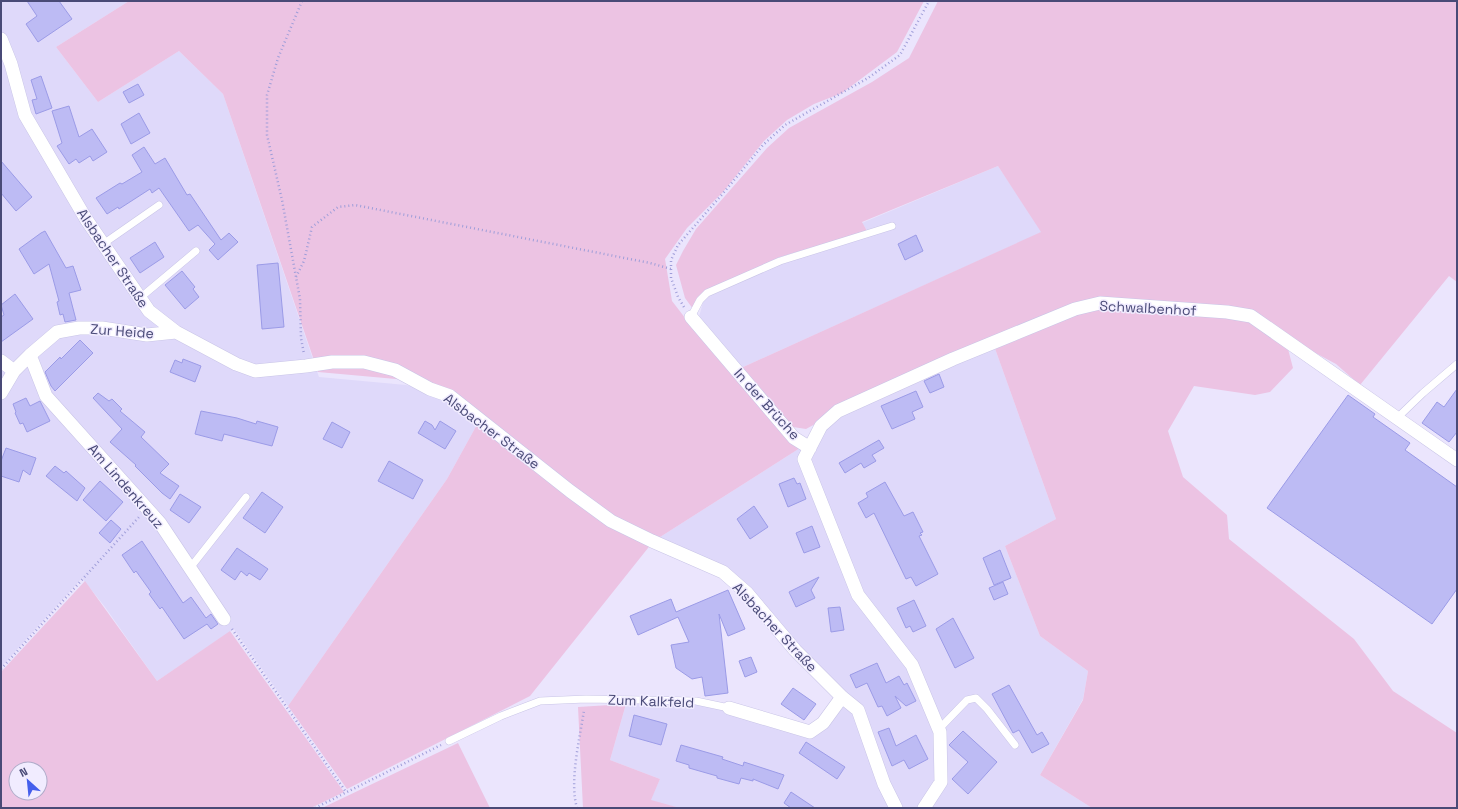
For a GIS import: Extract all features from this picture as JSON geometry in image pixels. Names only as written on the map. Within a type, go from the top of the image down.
[{"type":"street","name":"Alsbacher Straße","points":[[1,40],[11,64],[24,115],[86,219],[149,311],[176,332],[236,364],[256,371],[332,362],[364,362],[395,370],[430,389],[450,396],[570,491],[611,521],[652,541],[723,572],[747,593],[795,650],[842,697],[858,710],[884,784],[896,808]]},
{"type":"street","name":"Schwalbenhof","points":[[810,448],[821,426],[838,411],[968,353],[1075,309],[1100,303],[1227,312],[1251,316],[1396,419],[1457,460]]},
{"type":"street","name":"In der Brüche","points":[[691,317],[794,438],[810,448],[804,460],[858,595],[912,665],[940,732],[940,782],[924,808]]},
{"type":"street","name":"Zur Heide","points":[[1,393],[14,371],[57,332],[79,328],[102,328],[147,335],[176,332]]},
{"type":"street","name":"Am Lindenkreuz","points":[[30,355],[46,396],[160,524],[224,619]]},
{"type":"street","points":[[1,361],[14,371]]},
{"type":"street","name":"Zum Kalkfeld","points":[[729,708],[810,732],[823,723],[842,697]]},
{"type":"lane","points":[[103,244],[159,205]]},
{"type":"lane","points":[[691,317],[700,300],[707,293],[780,261],[892,226]]},
{"type":"lane","points":[[140,298],[196,251]]},
{"type":"lane","points":[[1396,419],[1423,393],[1457,364]]},
{"type":"lane","points":[[190,568],[246,497]]},
{"type":"lane","points":[[938,729],[967,700],[976,698],[987,709],[1015,746]]},
{"type":"lane","name":"Zum Kalkfeld","points":[[448,741],[501,716],[540,701],[696,701],[729,708]]},
{"type":"path","points":[[302,1],[278,58],[267,95],[267,135],[282,200],[300,298],[301,338],[306,366]]},
{"type":"path","points":[[691,317],[678,297],[671,278],[672,260],[678,245],[763,145],[785,125],[868,78],[900,55],[929,1]]},
{"type":"path","points":[[296,277],[304,261],[312,227],[338,207],[355,205],[650,263],[671,270]]},
{"type":"path","points":[[1,669],[147,508]]},
{"type":"path","points":[[224,619],[346,792]]},
{"type":"path","points":[[577,808],[574,799],[575,774],[586,700]]},
{"type":"path","points":[[315,808],[448,741]]},
{"type":"shaded area","points":[[1,1],[129,1],[56,47],[98,102],[179,51],[223,94],[319,377],[406,385],[428,391],[448,398],[479,421],[447,479],[288,706],[234,629],[157,681],[105,607],[82,578],[1,667]]},
{"type":"shaded area","points":[[129,1],[924,1],[897,52],[842,93],[814,104],[787,120],[764,141],[723,192],[687,228],[665,259],[672,301],[689,323],[800,448],[657,539],[613,518],[482,417],[407,380],[318,372],[223,94],[179,51],[98,102],[56,47]]},
{"type":"shaded area","points":[[938,1],[1457,1],[1457,282],[1449,276],[1360,385],[1336,364],[1308,349],[1254,315],[1101,300],[806,429],[793,427],[741,368],[1041,232],[998,166],[862,222],[867,231],[780,257],[706,290],[693,309],[685,298],[676,265],[696,229],[767,148],[789,128],[872,82],[909,58]]},
{"type":"shaded area","points":[[998,166],[1042,232],[741,368],[699,317],[703,302],[709,296],[781,263],[870,235],[862,223]]},
{"type":"shaded area","points":[[1100,306],[1249,320],[1288,349],[1293,368],[1270,392],[1255,395],[1194,386],[1168,431],[1183,477],[1227,515],[1229,539],[1354,639],[1393,691],[1457,733],[1457,808],[1092,808],[1040,775],[1083,700],[1088,671],[1040,636],[1005,546],[1056,519],[993,343]]},
{"type":"shaded area","points":[[993,343],[1056,519],[1005,546],[1040,636],[1088,671],[1083,699],[1040,775],[1092,808],[680,808],[650,801],[660,779],[610,760],[626,704],[649,702],[697,703],[810,733],[843,696],[749,591],[657,539],[800,448],[840,413]]},
{"type":"shaded area","points":[[479,421],[652,543],[530,696],[347,789],[288,706],[447,479]]},
{"type":"shaded area","points":[[85,581],[157,681],[230,631],[344,792],[311,808],[1,808],[1,672]]},
{"type":"shaded area","points":[[626,704],[610,760],[660,779],[651,800],[680,808],[583,808],[578,707]]},
{"type":"shaded area","points":[[458,743],[490,808],[322,808]]},
{"type":"building","points":[[27,1],[59,1],[72,19],[38,42],[26,24],[37,16]]},
{"type":"building","points":[[41,76],[52,108],[36,114],[32,100],[37,99],[31,80]]},
{"type":"building","points":[[138,84],[144,95],[129,103],[123,92]]},
{"type":"building","points":[[69,106],[79,137],[92,129],[107,152],[93,161],[90,156],[79,163],[76,159],[69,164],[57,146],[62,143],[52,111]]},
{"type":"building","points":[[139,113],[150,133],[131,144],[121,124]]},
{"type":"building","points":[[144,147],[155,164],[165,158],[187,195],[190,194],[221,240],[229,233],[238,242],[218,260],[209,250],[215,244],[198,225],[189,231],[159,188],[152,193],[150,189],[119,209],[118,207],[107,214],[96,198],[120,183],[122,184],[142,172],[132,155]]},
{"type":"building","points":[[1,161],[32,197],[16,211],[1,193]]},
{"type":"building","points":[[45,231],[66,268],[73,266],[81,290],[69,293],[76,320],[65,322],[63,314],[60,315],[57,302],[59,301],[49,264],[34,274],[19,249]]},
{"type":"building","points":[[916,235],[923,251],[905,260],[898,244]]},
{"type":"building","points":[[155,242],[164,257],[140,273],[130,258]]},
{"type":"building","points":[[278,263],[284,327],[262,329],[257,265]]},
{"type":"building","points":[[182,271],[195,287],[193,289],[199,297],[185,309],[165,285]]},
{"type":"building","points":[[15,294],[33,319],[1,342],[1,317],[4,315],[1,305]]},
{"type":"building","points":[[80,340],[93,353],[55,391],[51,386],[45,372],[60,357],[61,359]]},
{"type":"building","points":[[183,359],[201,366],[195,382],[170,372],[175,360],[182,363]]},
{"type":"building","points":[[939,374],[944,387],[930,393],[924,381]]},
{"type":"building","points":[[1457,389],[1457,432],[1449,442],[1422,423],[1437,402],[1444,407]]},
{"type":"building","points":[[916,391],[923,407],[912,412],[915,419],[892,429],[881,406]]},
{"type":"building","points":[[98,393],[109,401],[112,399],[122,409],[120,411],[145,432],[141,437],[169,464],[160,473],[179,486],[170,499],[135,466],[136,465],[110,442],[122,429],[93,398]]},
{"type":"building","points":[[1348,395],[1375,414],[1373,417],[1410,443],[1405,450],[1457,487],[1457,589],[1432,624],[1267,508]]},
{"type":"building","points":[[26,398],[30,406],[40,401],[50,421],[27,432],[23,423],[20,424],[13,404]]},
{"type":"building","points":[[201,411],[237,418],[256,424],[257,421],[278,427],[272,446],[224,434],[222,441],[195,434]]},
{"type":"building","points":[[425,421],[432,425],[435,430],[440,421],[456,431],[445,449],[418,433]]},
{"type":"building","points":[[332,422],[350,432],[342,448],[323,439]]},
{"type":"building","points":[[879,440],[884,448],[872,455],[876,461],[864,468],[861,463],[845,473],[839,463]]},
{"type":"building","points":[[6,448],[36,458],[30,475],[23,470],[19,482],[1,476],[1,461]]},
{"type":"building","points":[[389,461],[423,480],[413,499],[378,481]]},
{"type":"building","points":[[55,466],[64,473],[66,471],[85,488],[77,501],[46,476]]},
{"type":"building","points":[[794,478],[797,484],[800,483],[806,499],[788,507],[779,484]]},
{"type":"building","points":[[100,481],[123,502],[106,521],[83,500]]},
{"type":"building","points":[[885,482],[904,516],[913,512],[923,532],[920,533],[922,535],[919,536],[938,574],[916,586],[911,577],[906,579],[874,513],[866,518],[858,503],[868,497],[866,493]]},
{"type":"building","points":[[262,492],[283,507],[265,533],[243,518]]},
{"type":"building","points":[[180,494],[201,507],[189,523],[170,510]]},
{"type":"building","points":[[754,506],[768,527],[750,539],[737,519]]},
{"type":"building","points":[[111,520],[121,529],[110,543],[99,533]]},
{"type":"building","points":[[812,526],[820,547],[804,553],[796,533]]},
{"type":"building","points":[[142,541],[183,603],[191,597],[206,618],[211,614],[218,624],[211,629],[207,624],[184,639],[162,607],[160,609],[149,594],[151,592],[136,571],[134,573],[122,555]]},
{"type":"building","points":[[237,548],[268,569],[260,580],[249,573],[247,576],[241,571],[235,580],[221,570]]},
{"type":"building","points":[[1000,550],[1011,578],[994,585],[983,558]]},
{"type":"building","points":[[819,577],[811,590],[815,598],[796,607],[789,592]]},
{"type":"building","points":[[1003,582],[1008,594],[994,600],[989,588]]},
{"type":"building","points":[[728,590],[745,629],[728,636],[719,614],[728,693],[705,696],[702,677],[692,679],[676,668],[671,645],[689,642],[678,617],[638,635],[630,616],[671,599],[676,612]]},
{"type":"building","points":[[914,600],[926,626],[913,632],[910,626],[906,628],[897,608]]},
{"type":"building","points":[[840,607],[844,630],[831,632],[828,608]]},
{"type":"building","points":[[953,618],[974,658],[955,668],[936,629]]},
{"type":"building","points":[[751,657],[757,672],[745,677],[739,661]]},
{"type":"building","points":[[877,663],[886,683],[899,676],[904,685],[907,683],[916,701],[906,706],[895,696],[901,708],[887,716],[882,706],[878,707],[867,683],[856,688],[850,675]]},
{"type":"building","points":[[1009,685],[1037,735],[1042,732],[1049,744],[1032,753],[1019,730],[1013,733],[992,694]]},
{"type":"building","points":[[793,688],[816,704],[804,720],[781,704]]},
{"type":"building","points":[[634,715],[667,724],[661,745],[629,736]]},
{"type":"building","points":[[889,728],[896,746],[916,735],[928,759],[909,769],[904,760],[892,766],[878,732]]},
{"type":"building","points":[[963,731],[997,762],[968,794],[952,779],[968,762],[949,745]]},
{"type":"building","points":[[806,742],[845,767],[837,779],[799,753]]},
{"type":"building","points":[[681,745],[723,757],[722,759],[743,766],[744,762],[784,775],[778,789],[753,779],[753,781],[741,778],[739,784],[717,778],[717,776],[689,768],[689,765],[676,761]]},
{"type":"building","points":[[791,792],[815,808],[791,808],[784,803]]}]
